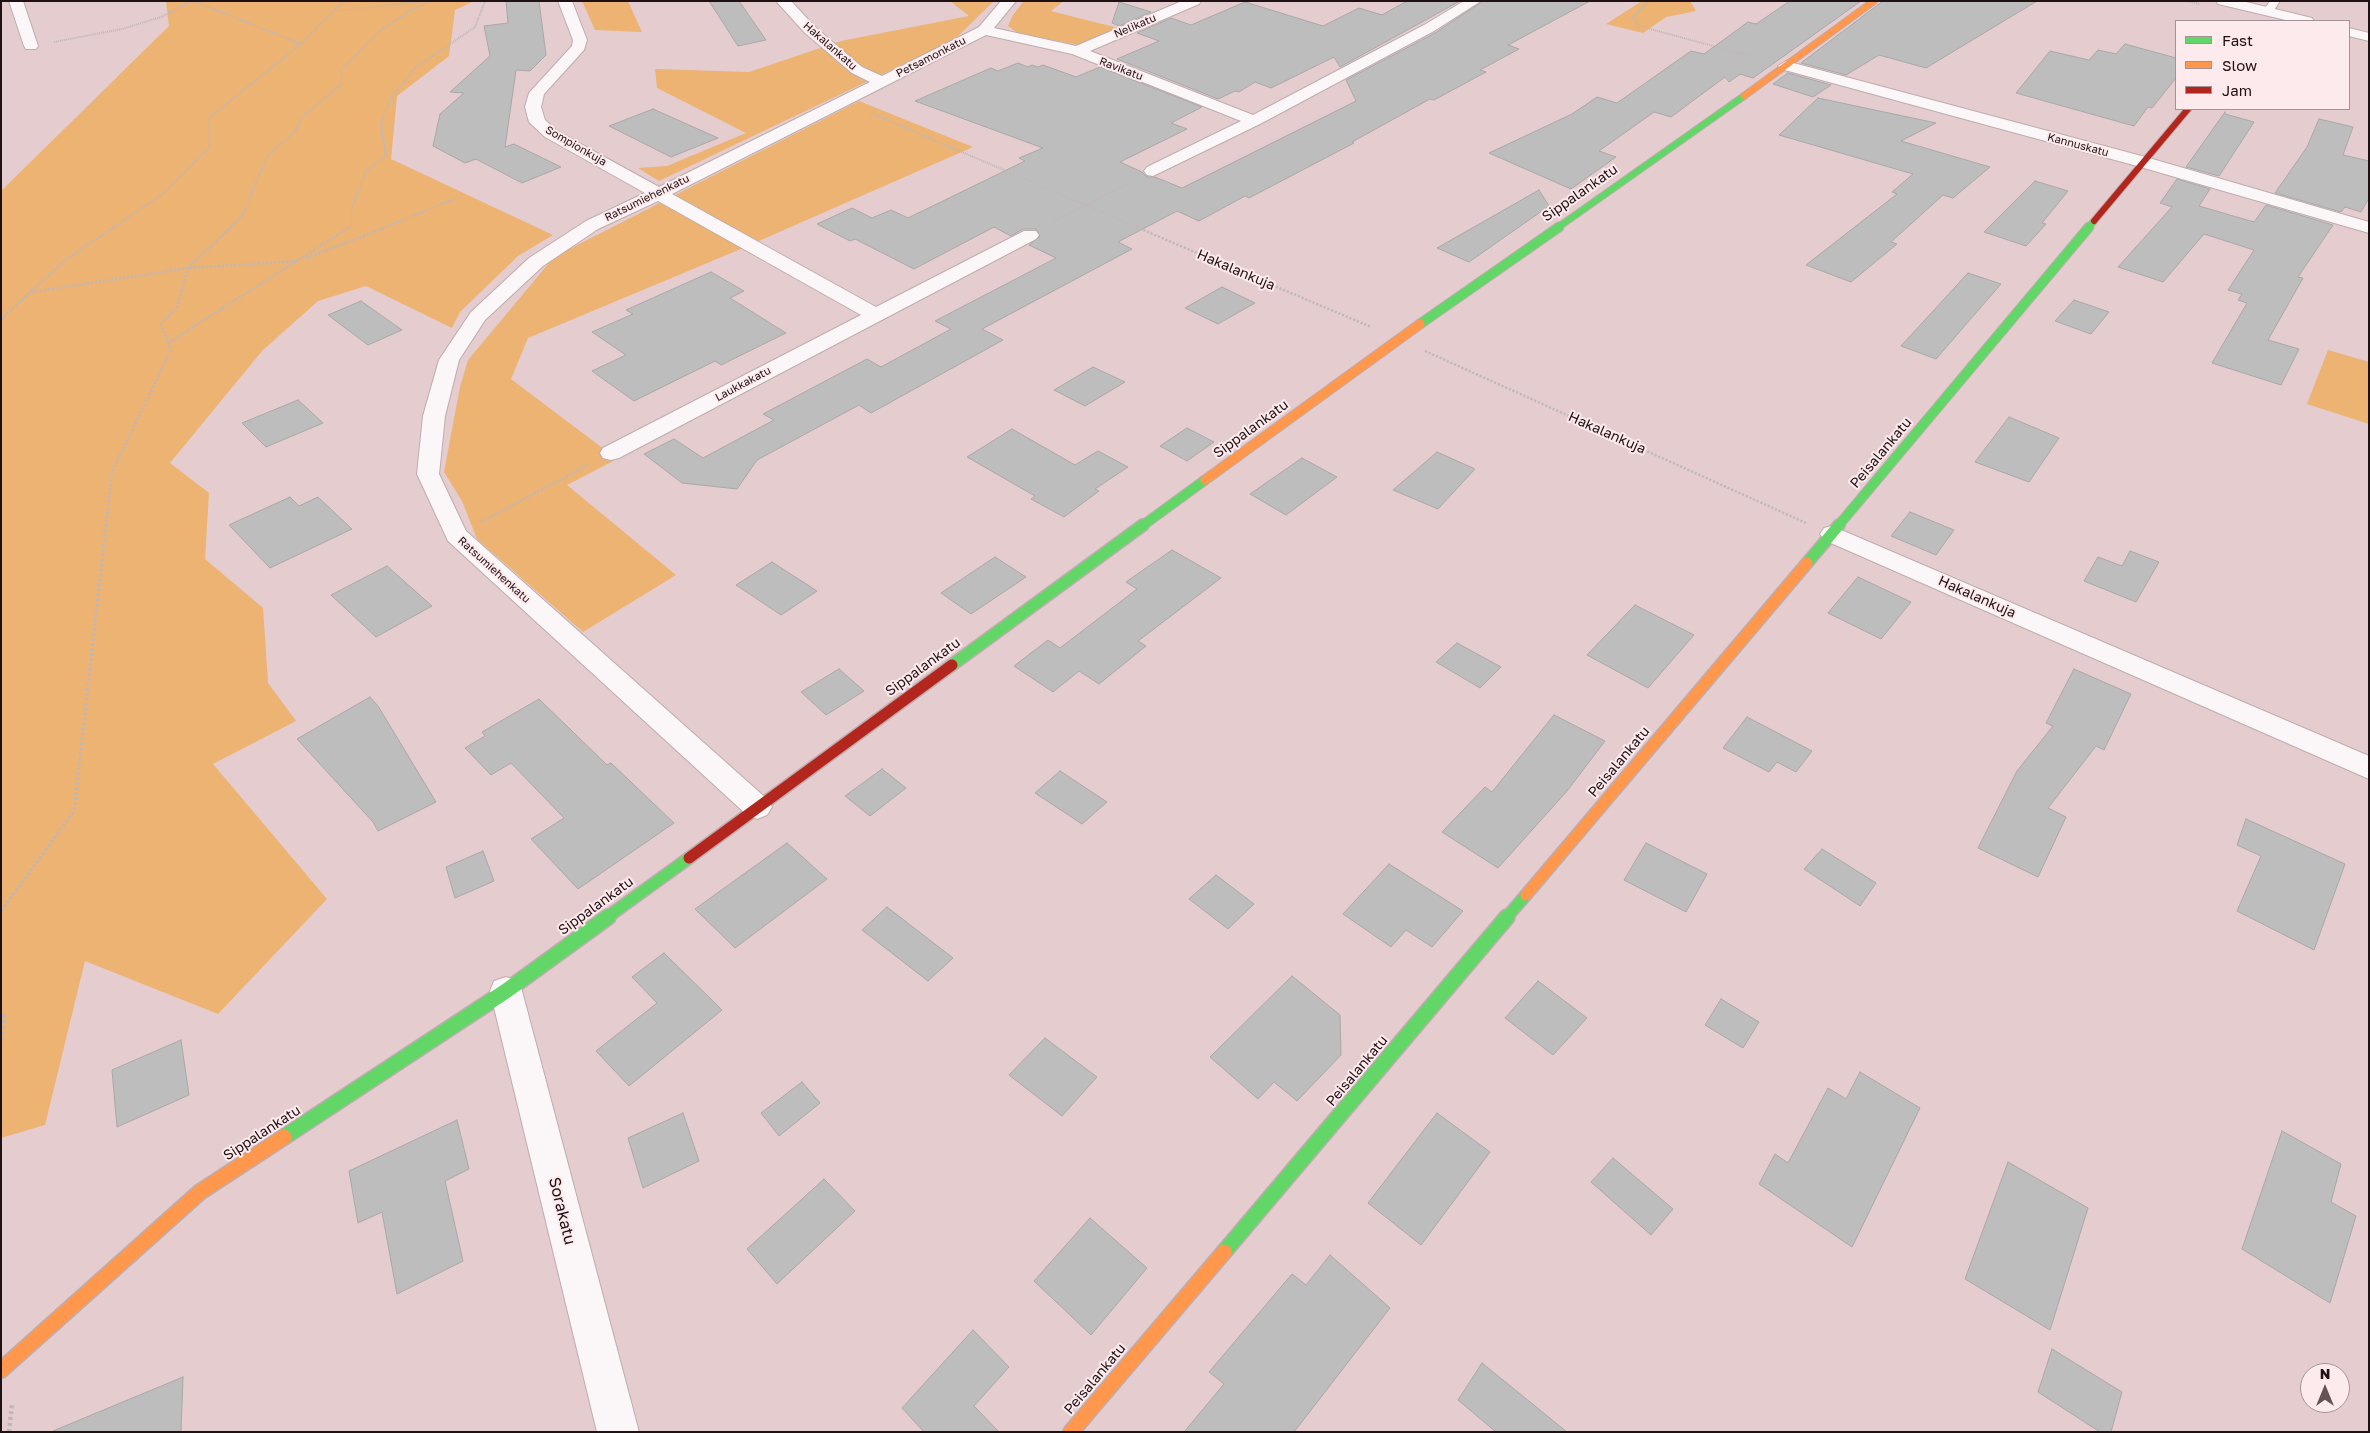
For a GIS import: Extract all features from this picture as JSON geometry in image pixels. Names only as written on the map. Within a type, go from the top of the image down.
[{"type":"street","points":[[16,1],[31,46]]},
{"type":"street","name":"Sompionkuja","points":[[566,1],[580,40],[579,46],[538,93],[533,107],[537,122],[550,134],[660,193]]},
{"type":"street","name":"Hakalankatu","points":[[784,1],[810,30],[857,70],[883,82]]},
{"type":"street","name":"Petsamonkatu","points":[[843,101],[984,30],[1009,1]]},
{"type":"street","name":"Nelikatu","points":[[1077,51],[1194,1]]},
{"type":"street","points":[[1153,171],[1254,121],[1429,28],[1474,1]]},
{"type":"street","name":"Sippalankatu","points":[[1,1370],[200,1192],[506,991],[1399,339],[1786,66],[1874,1]]},
{"type":"street","points":[[2223,1],[2272,6],[2305,20]]},
{"type":"street","name":"Ravikatu","points":[[984,30],[1077,51],[1254,121]]},
{"type":"street","points":[[2350,32],[2369,37]]},
{"type":"street","name":"Kannuskatu","points":[[1786,66],[2143,162],[2369,228]]},
{"type":"street","name":"Ratsumiehenkatu","points":[[757,807],[456,535],[428,474],[434,416],[449,360],[478,316],[536,262],[592,225],[843,101]]},
{"type":"street","name":"Peisalankatu","points":[[1071,1432],[1832,534],[2187,110]]},
{"type":"street","points":[[660,193],[876,315]]},
{"type":"street","name":"Laukkakatu","points":[[611,453],[1030,234]]},
{"type":"street","name":"Hakalankuja","points":[[1832,534],[2369,768]]},
{"type":"street","name":"Sorakatu","points":[[506,991],[618,1432]]},
{"type":"path","points":[[31,46],[122,29],[161,17],[193,1],[301,44]]},
{"type":"path","points":[[1,320],[65,260],[164,193],[210,146],[209,118],[301,44],[344,1]]},
{"type":"path","points":[[335,11],[426,1]]},
{"type":"path","points":[[1,911],[74,811],[112,472],[171,350],[161,324],[177,306],[188,268],[242,216],[267,157],[296,130],[304,116],[341,85],[341,70],[381,30],[411,10],[431,1]]},
{"type":"path","points":[[168,343],[350,228],[351,211],[366,171],[386,156],[381,124],[391,98],[415,68],[475,27],[485,1]]},
{"type":"path","points":[[1649,1],[1633,17],[1639,26],[1786,66]]},
{"type":"path","name":"Hakalankuja","points":[[843,101],[1399,339],[1832,534]]},
{"type":"path","points":[[1030,234],[1083,205],[1153,171]]},
{"type":"path","points":[[31,292],[188,268],[300,261],[462,196]]},
{"type":"path","points":[[456,535],[611,453]]},
{"type":"path","points":[[1,1015],[3,1016],[1,1040]]},
{"type":"path","points":[[9,1432],[13,1396]]},
{"type":"shaded area","points":[[166,1],[474,1],[455,10],[449,56],[397,96],[391,159],[553,235],[518,256],[460,312],[452,328],[366,286],[318,301],[262,351],[170,463],[209,493],[205,559],[263,608],[268,683],[296,721],[213,764],[327,899],[218,1014],[85,961],[45,1125],[1,1138],[1,191],[169,26]]},
{"type":"shaded area","points":[[582,1],[628,1],[642,32],[595,30]]},
{"type":"shaded area","points":[[950,1],[994,1],[954,40],[659,181],[638,168],[667,166],[746,133],[657,88],[655,69],[749,72],[841,41],[969,16]]},
{"type":"shaded area","points":[[1024,1],[1064,1],[1051,11],[1118,28],[1079,45],[1018,33],[1008,26],[1013,15]]},
{"type":"shaded area","points":[[1642,1],[1690,1],[1696,11],[1666,17],[1643,33],[1606,24]]},
{"type":"shaded area","points":[[859,101],[973,147],[736,251],[528,338],[511,379],[617,459],[567,485],[676,575],[583,632],[477,539],[462,501],[444,472],[460,387],[468,360],[554,257]]},
{"type":"shaded area","points":[[2328,350],[2369,362],[2369,424],[2307,404]]},
{"type":"building","points":[[506,1],[539,1],[546,55],[530,71],[516,70],[505,147],[514,144],[561,167],[522,183],[476,159],[465,163],[433,146],[440,114],[464,93],[450,92],[490,56],[484,26],[508,23]]},
{"type":"building","points":[[709,1],[739,1],[766,40],[738,46]]},
{"type":"building","points":[[1407,1],[1460,1],[1340,67],[1334,57],[1271,88],[1255,82],[1239,92],[1235,91],[1218,99],[1117,59],[1159,41],[1137,33],[1171,18],[1191,25],[1245,2],[1323,26],[1359,8],[1382,15]]},
{"type":"building","points":[[1483,1],[1590,1],[1508,45],[1519,49],[1480,70],[1486,72],[1434,100],[1430,99],[1352,142],[1354,143],[1249,198],[1245,196],[1199,221],[1177,211],[1118,242],[1132,249],[982,329],[1003,340],[871,413],[859,405],[757,460],[737,489],[682,483],[644,454],[674,439],[703,458],[774,420],[763,414],[867,359],[881,367],[951,329],[935,321],[1056,258],[1029,245],[1040,236],[1036,229],[1023,229],[1011,236],[994,227],[914,269],[855,239],[850,241],[817,224],[852,208],[872,218],[891,210],[908,218],[1025,161],[1019,158],[1043,148],[915,101],[991,68],[998,71],[1018,63],[1028,67],[1043,65],[1076,77],[1100,67],[1202,107],[1171,123],[1187,129],[1120,162],[1142,172],[1147,177],[1155,177],[1182,188],[1356,101],[1346,80],[1435,33]]},
{"type":"building","points":[[1790,1],[1861,1],[1753,78],[1740,74],[1729,82],[1725,77],[1671,117],[1654,112],[1599,151],[1616,157],[1571,189],[1489,153],[1572,114],[1597,97],[1617,103],[1691,51],[1704,54],[1748,22],[1756,24]]},
{"type":"building","points":[[1883,1],[2037,1],[1926,68],[1879,55],[1846,75],[1801,63]]},
{"type":"building","points":[[1119,2],[1151,12],[1119,26],[1112,23]]},
{"type":"building","points":[[2125,44],[2175,58],[2175,79],[2152,108],[2148,107],[2134,126],[2016,93],[2050,51],[2089,60],[2098,50],[2116,54]]},
{"type":"building","points":[[1788,73],[1831,85],[1813,97],[1773,84]]},
{"type":"building","points":[[1818,98],[1936,123],[1901,141],[1990,167],[1953,198],[1943,195],[1891,242],[1897,244],[1851,282],[1806,265],[1897,194],[1892,192],[1913,174],[1779,135]]},
{"type":"building","points":[[653,109],[718,138],[671,157],[609,126]]},
{"type":"building","points":[[2225,112],[2225,114],[2254,122],[2219,176],[2186,167]]},
{"type":"building","points":[[2319,119],[2353,127],[2343,155],[2369,161],[2369,198],[2361,212],[2345,207],[2341,212],[2275,193],[2307,147]]},
{"type":"building","points":[[2177,179],[2210,189],[2199,206],[2254,222],[2266,205],[2333,225],[2298,277],[2303,278],[2268,340],[2299,349],[2281,385],[2212,363],[2247,303],[2238,300],[2242,294],[2228,290],[2254,250],[2204,234],[2163,282],[2118,267],[2172,207],[2160,203]]},
{"type":"building","points":[[2035,181],[2068,191],[2042,223],[2046,224],[2026,246],[1984,232]]},
{"type":"building","points":[[1539,190],[1549,206],[1469,262],[1437,248]]},
{"type":"building","points":[[711,272],[744,291],[730,298],[786,333],[721,365],[715,361],[634,401],[592,371],[626,355],[592,332],[633,314],[626,310]]},
{"type":"building","points":[[1968,273],[2001,284],[1936,359],[1901,346]]},
{"type":"building","points":[[1222,287],[1255,303],[1218,324],[1185,308]]},
{"type":"building","points":[[2074,300],[2109,312],[2091,334],[2055,321]]},
{"type":"building","points":[[361,301],[402,330],[368,345],[328,315]]},
{"type":"building","points":[[1093,367],[1125,382],[1085,406],[1054,390]]},
{"type":"building","points":[[298,400],[323,423],[266,447],[242,423]]},
{"type":"building","points":[[2009,417],[2059,438],[2029,482],[1975,462]]},
{"type":"building","points":[[1187,428],[1214,442],[1187,461],[1160,446]]},
{"type":"building","points":[[1012,429],[1075,465],[1098,451],[1128,467],[1095,489],[1099,491],[1064,517],[1031,499],[1035,496],[967,457]]},
{"type":"building","points":[[1437,452],[1475,469],[1438,509],[1393,490]]},
{"type":"building","points":[[1302,458],[1337,477],[1286,515],[1250,494]]},
{"type":"building","points":[[290,497],[299,506],[318,497],[352,529],[270,568],[229,525]]},
{"type":"building","points":[[1910,512],[1954,530],[1936,555],[1891,536]]},
{"type":"building","points":[[1172,550],[1221,578],[1138,641],[1146,646],[1099,684],[1079,671],[1053,692],[1014,666],[1048,640],[1060,648],[1137,589],[1126,582]]},
{"type":"building","points":[[2130,551],[2159,562],[2136,602],[2084,581],[2098,557],[2122,566]]},
{"type":"building","points":[[995,557],[1026,577],[971,614],[941,593]]},
{"type":"building","points":[[772,562],[817,591],[781,615],[736,585]]},
{"type":"building","points":[[387,566],[432,606],[376,637],[331,595]]},
{"type":"building","points":[[1858,577],[1911,602],[1881,639],[1828,613]]},
{"type":"building","points":[[1635,605],[1694,635],[1648,688],[1587,655]]},
{"type":"building","points":[[1457,643],[1501,667],[1480,688],[1436,662]]},
{"type":"building","points":[[839,669],[864,691],[826,715],[801,692]]},
{"type":"building","points":[[2074,669],[2131,694],[2104,750],[2096,746],[2048,808],[2066,817],[2038,877],[1978,848],[2017,771],[2053,726],[2046,723]]},
{"type":"building","points":[[370,697],[378,706],[436,802],[378,831],[373,822],[297,739]]},
{"type":"building","points":[[539,699],[607,765],[611,763],[674,823],[578,889],[531,839],[564,818],[511,763],[491,775],[465,748],[485,736],[482,732]]},
{"type":"building","points":[[1554,715],[1605,741],[1567,791],[1498,868],[1442,832],[1485,787],[1492,792]]},
{"type":"building","points":[[1747,717],[1812,751],[1796,772],[1777,762],[1769,772],[1723,748]]},
{"type":"building","points":[[882,769],[906,788],[870,816],[845,796]]},
{"type":"building","points":[[1060,771],[1107,802],[1082,824],[1035,793]]},
{"type":"building","points":[[2246,819],[2345,864],[2314,950],[2237,911],[2261,856],[2237,845]]},
{"type":"building","points":[[787,843],[827,879],[735,948],[695,909]]},
{"type":"building","points":[[1646,843],[1707,874],[1686,912],[1624,880]]},
{"type":"building","points":[[1822,849],[1876,883],[1860,906],[1804,869]]},
{"type":"building","points":[[483,851],[494,881],[455,898],[446,867]]},
{"type":"building","points":[[1389,864],[1463,911],[1432,947],[1406,930],[1391,947],[1343,914]]},
{"type":"building","points":[[1216,875],[1254,904],[1228,929],[1189,899]]},
{"type":"building","points":[[887,907],[953,958],[928,981],[862,930]]},
{"type":"building","points":[[664,953],[722,1010],[629,1086],[596,1051],[657,1003],[632,977]]},
{"type":"building","points":[[1292,976],[1340,1015],[1341,1055],[1297,1101],[1274,1082],[1258,1099],[1210,1057]]},
{"type":"building","points":[[1538,981],[1587,1018],[1553,1055],[1505,1018]]},
{"type":"building","points":[[1721,999],[1759,1022],[1743,1048],[1705,1025]]},
{"type":"building","points":[[1045,1038],[1097,1077],[1062,1116],[1009,1075]]},
{"type":"building","points":[[181,1040],[189,1095],[117,1127],[112,1070]]},
{"type":"building","points":[[1860,1072],[1920,1108],[1852,1247],[1759,1184],[1775,1154],[1788,1163],[1828,1088],[1846,1099]]},
{"type":"building","points":[[802,1082],[820,1103],[779,1136],[761,1113]]},
{"type":"building","points":[[683,1113],[699,1161],[643,1188],[628,1138]]},
{"type":"building","points":[[1437,1113],[1490,1152],[1421,1245],[1368,1203]]},
{"type":"building","points":[[457,1120],[469,1169],[445,1181],[463,1261],[397,1294],[382,1212],[358,1223],[349,1171]]},
{"type":"building","points":[[2282,1131],[2341,1164],[2331,1202],[2356,1216],[2330,1303],[2242,1249]]},
{"type":"building","points":[[1613,1158],[1673,1209],[1651,1235],[1591,1182]]},
{"type":"building","points":[[2008,1162],[2088,1208],[2050,1330],[1965,1279]]},
{"type":"building","points":[[824,1179],[855,1211],[777,1284],[747,1249]]},
{"type":"building","points":[[1090,1218],[1147,1268],[1091,1335],[1034,1281]]},
{"type":"building","points":[[1330,1255],[1390,1308],[1294,1432],[1184,1432],[1224,1384],[1209,1372],[1292,1274],[1306,1285]]},
{"type":"building","points":[[973,1330],[1009,1367],[974,1406],[999,1432],[924,1432],[902,1408]]},
{"type":"building","points":[[2052,1349],[2122,1392],[2111,1432],[2100,1432],[2038,1392]]},
{"type":"building","points":[[1482,1363],[1567,1432],[1496,1432],[1458,1400]]},
{"type":"building","points":[[183,1377],[181,1432],[53,1432],[53,1431]]},
{"type":"traffic: fast","points":[[1420,324],[1744,96]]},
{"type":"traffic: fast","points":[[1807,563],[2094,221]]},
{"type":"traffic: fast","points":[[952,665],[1205,480]]},
{"type":"traffic: fast","points":[[284,1137],[506,991],[689,858]]},
{"type":"traffic: fast","points":[[1224,1252],[1526,895]]},
{"type":"traffic: slow","points":[[1744,96],[1874,1]]},
{"type":"traffic: slow","points":[[1205,480],[1420,324]]},
{"type":"traffic: slow","points":[[1526,895],[1807,563]]},
{"type":"traffic: slow","points":[[1,1370],[200,1192],[284,1137]]},
{"type":"traffic: slow","points":[[1071,1432],[1224,1252]]},
{"type":"traffic: jam","points":[[2094,221],[2187,110]]},
{"type":"traffic: jam","points":[[689,858],[952,665]]}]
